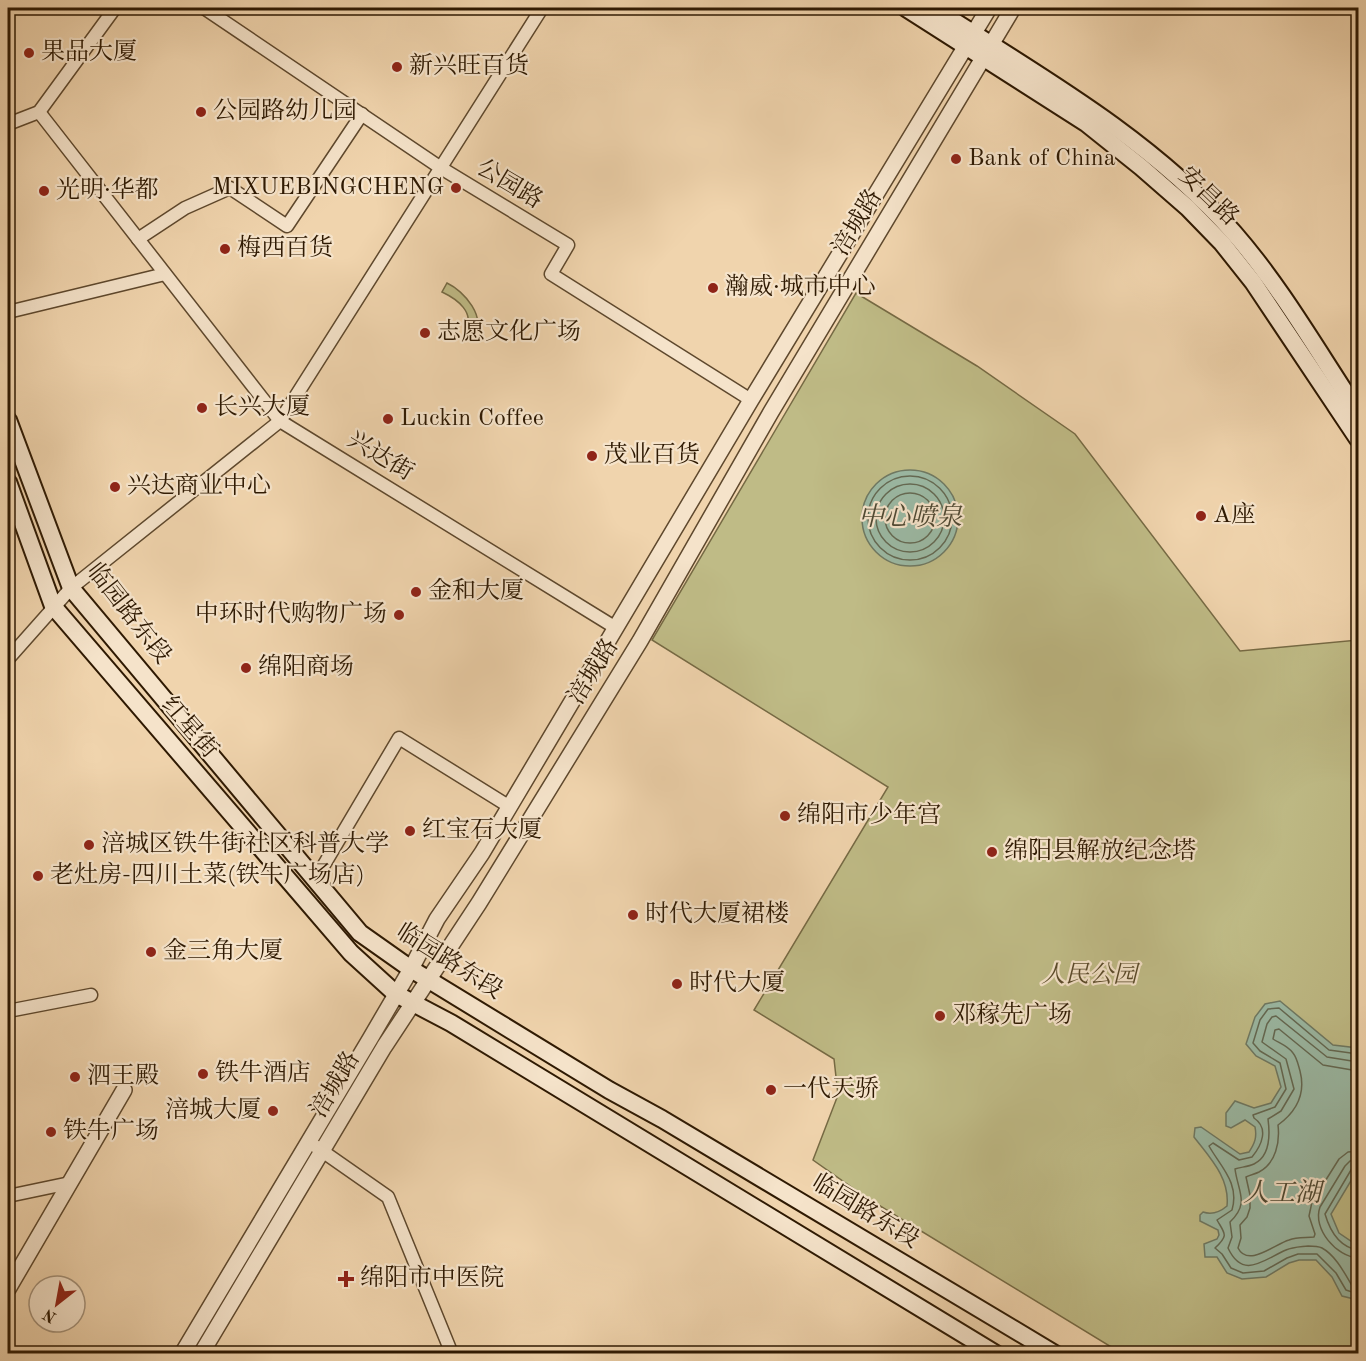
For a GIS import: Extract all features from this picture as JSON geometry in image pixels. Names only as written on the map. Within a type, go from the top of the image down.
[{"type":"main road","points":[[906,8],[970,40]]},
{"type":"main road","points":[[933,8],[970,40]]},
{"type":"main road","name":"安昌路","points":[[970,40],[1086,123],[1188,208],[1215,236],[1253,282],[1359,439]]},
{"type":"main road","name":"安昌路","points":[[987,51],[1096,112],[1199,197],[1234,234],[1266,274],[1359,412]]},
{"type":"main road","name":"临园路东段","points":[[8,420],[71,588],[360,933],[428,980],[609,1090],[662,1119],[1055,1353]]},
{"type":"main road","name":"红星街","points":[[8,482],[53,606],[351,953],[396,993],[451,1023],[996,1353]]},
{"type":"street","points":[[8,124],[39,112],[115,8]]},
{"type":"street","name":"公园路","points":[[204,8],[441,168],[568,245],[550,274],[751,400]]},
{"type":"street","points":[[8,659],[71,588],[280,421],[542,8]]},
{"type":"street","name":"涪城路","points":[[182,1353],[411,969],[437,919],[510,807],[751,400],[989,8]]},
{"type":"street","name":"涪城路","points":[[201,1353],[384,1047],[479,903],[640,641],[771,412],[1013,8]]},
{"type":"street","name":"兴达街","points":[[39,112],[280,421],[616,628]]},
{"type":"street","points":[[138,239],[185,208],[230,188],[287,226],[362,114]]},
{"type":"street","points":[[8,312],[165,274]]},
{"type":"street","points":[[315,880],[399,738],[510,807]]},
{"type":"street","points":[[8,1011],[91,995]]},
{"type":"street","points":[[8,1289],[124,1090]]},
{"type":"street","points":[[309,1142],[388,1197],[452,1353]]},
{"type":"street","points":[[8,1196],[70,1183]]},
{"type":"green space","points":[[447,283],[467,299],[476,314],[477,330],[473,337],[465,331],[468,318],[463,307],[442,292]]},
{"type":"green space","name":"人民公园","points":[[856,293],[977,366],[1075,434],[1240,651],[1358,640],[1358,1353],[1121,1353],[867,1198],[813,1160],[838,1095],[834,1059],[754,1010],[888,787],[652,640]]},
{"type":"water","name":"中心喷泉","points":[[910,470],[928,474],[944,484],[954,500],[958,518],[954,536],[944,552],[928,562],[910,566],[892,562],[876,552],[866,536],[862,518],[866,500],[876,484],[892,474]]},
{"type":"water","name":"人工湖","points":[[1280,1001],[1333,1045],[1358,1048],[1358,1169],[1331,1214],[1339,1233],[1358,1246],[1358,1300],[1342,1296],[1332,1277],[1316,1260],[1299,1260],[1289,1263],[1266,1277],[1242,1279],[1227,1273],[1217,1257],[1205,1257],[1204,1244],[1217,1239],[1219,1235],[1218,1230],[1200,1221],[1200,1215],[1203,1212],[1219,1211],[1227,1206],[1227,1196],[1218,1169],[1194,1137],[1195,1128],[1201,1127],[1240,1154],[1249,1152],[1255,1140],[1255,1127],[1245,1120],[1231,1128],[1226,1126],[1226,1113],[1235,1101],[1254,1108],[1271,1103],[1281,1087],[1275,1066],[1256,1056],[1246,1044],[1255,1017],[1265,1004]]},
{"type":"place","name":"果品大厦","points":[[29,53]]},
{"type":"place","name":"新兴旺百货","points":[[397,67]]},
{"type":"place","name":"公园路幼儿园","points":[[201,112]]},
{"type":"place","name":"Bank of China","points":[[956,159]]},
{"type":"place","name":"MIXUEBINGCHENG","points":[[456,188]]},
{"type":"place","name":"光明·华都","points":[[44,191]]},
{"type":"place","name":"梅西百货","points":[[225,249]]},
{"type":"place","name":"瀚威·城市中心","points":[[713,288]]},
{"type":"place","name":"志愿文化广场","points":[[425,333]]},
{"type":"place","name":"长兴大厦","points":[[202,408]]},
{"type":"place","name":"Luckin Coffee","points":[[388,419]]},
{"type":"place","name":"茂业百货","points":[[592,456]]},
{"type":"place","name":"兴达商业中心","points":[[115,487]]},
{"type":"place","name":"A座","points":[[1201,516]]},
{"type":"place","name":"金和大厦","points":[[416,592]]},
{"type":"place","name":"中环时代购物广场","points":[[399,615]]},
{"type":"place","name":"绵阳商场","points":[[246,668]]},
{"type":"place","name":"绵阳市少年宫","points":[[785,816]]},
{"type":"place","name":"红宝石大厦","points":[[410,831]]},
{"type":"place","name":"涪城区铁牛街社区科普大学","points":[[89,845]]},
{"type":"place","name":"绵阳县解放纪念塔","points":[[992,852]]},
{"type":"place","name":"老灶房-四川土菜(铁牛广场店)","points":[[38,876]]},
{"type":"place","name":"时代大厦裙楼","points":[[633,915]]},
{"type":"place","name":"金三角大厦","points":[[151,952]]},
{"type":"place","name":"时代大厦","points":[[677,984]]},
{"type":"place","name":"邓稼先广场","points":[[940,1016]]},
{"type":"place","name":"铁牛酒店","points":[[203,1074]]},
{"type":"place","name":"泗王殿","points":[[75,1077]]},
{"type":"place","name":"一代天骄","points":[[771,1090]]},
{"type":"place","name":"涪城大厦","points":[[273,1111]]},
{"type":"place","name":"铁牛广场","points":[[51,1132]]},
{"type":"place","name":"绵阳市中医院","points":[[346,1279]]}]
